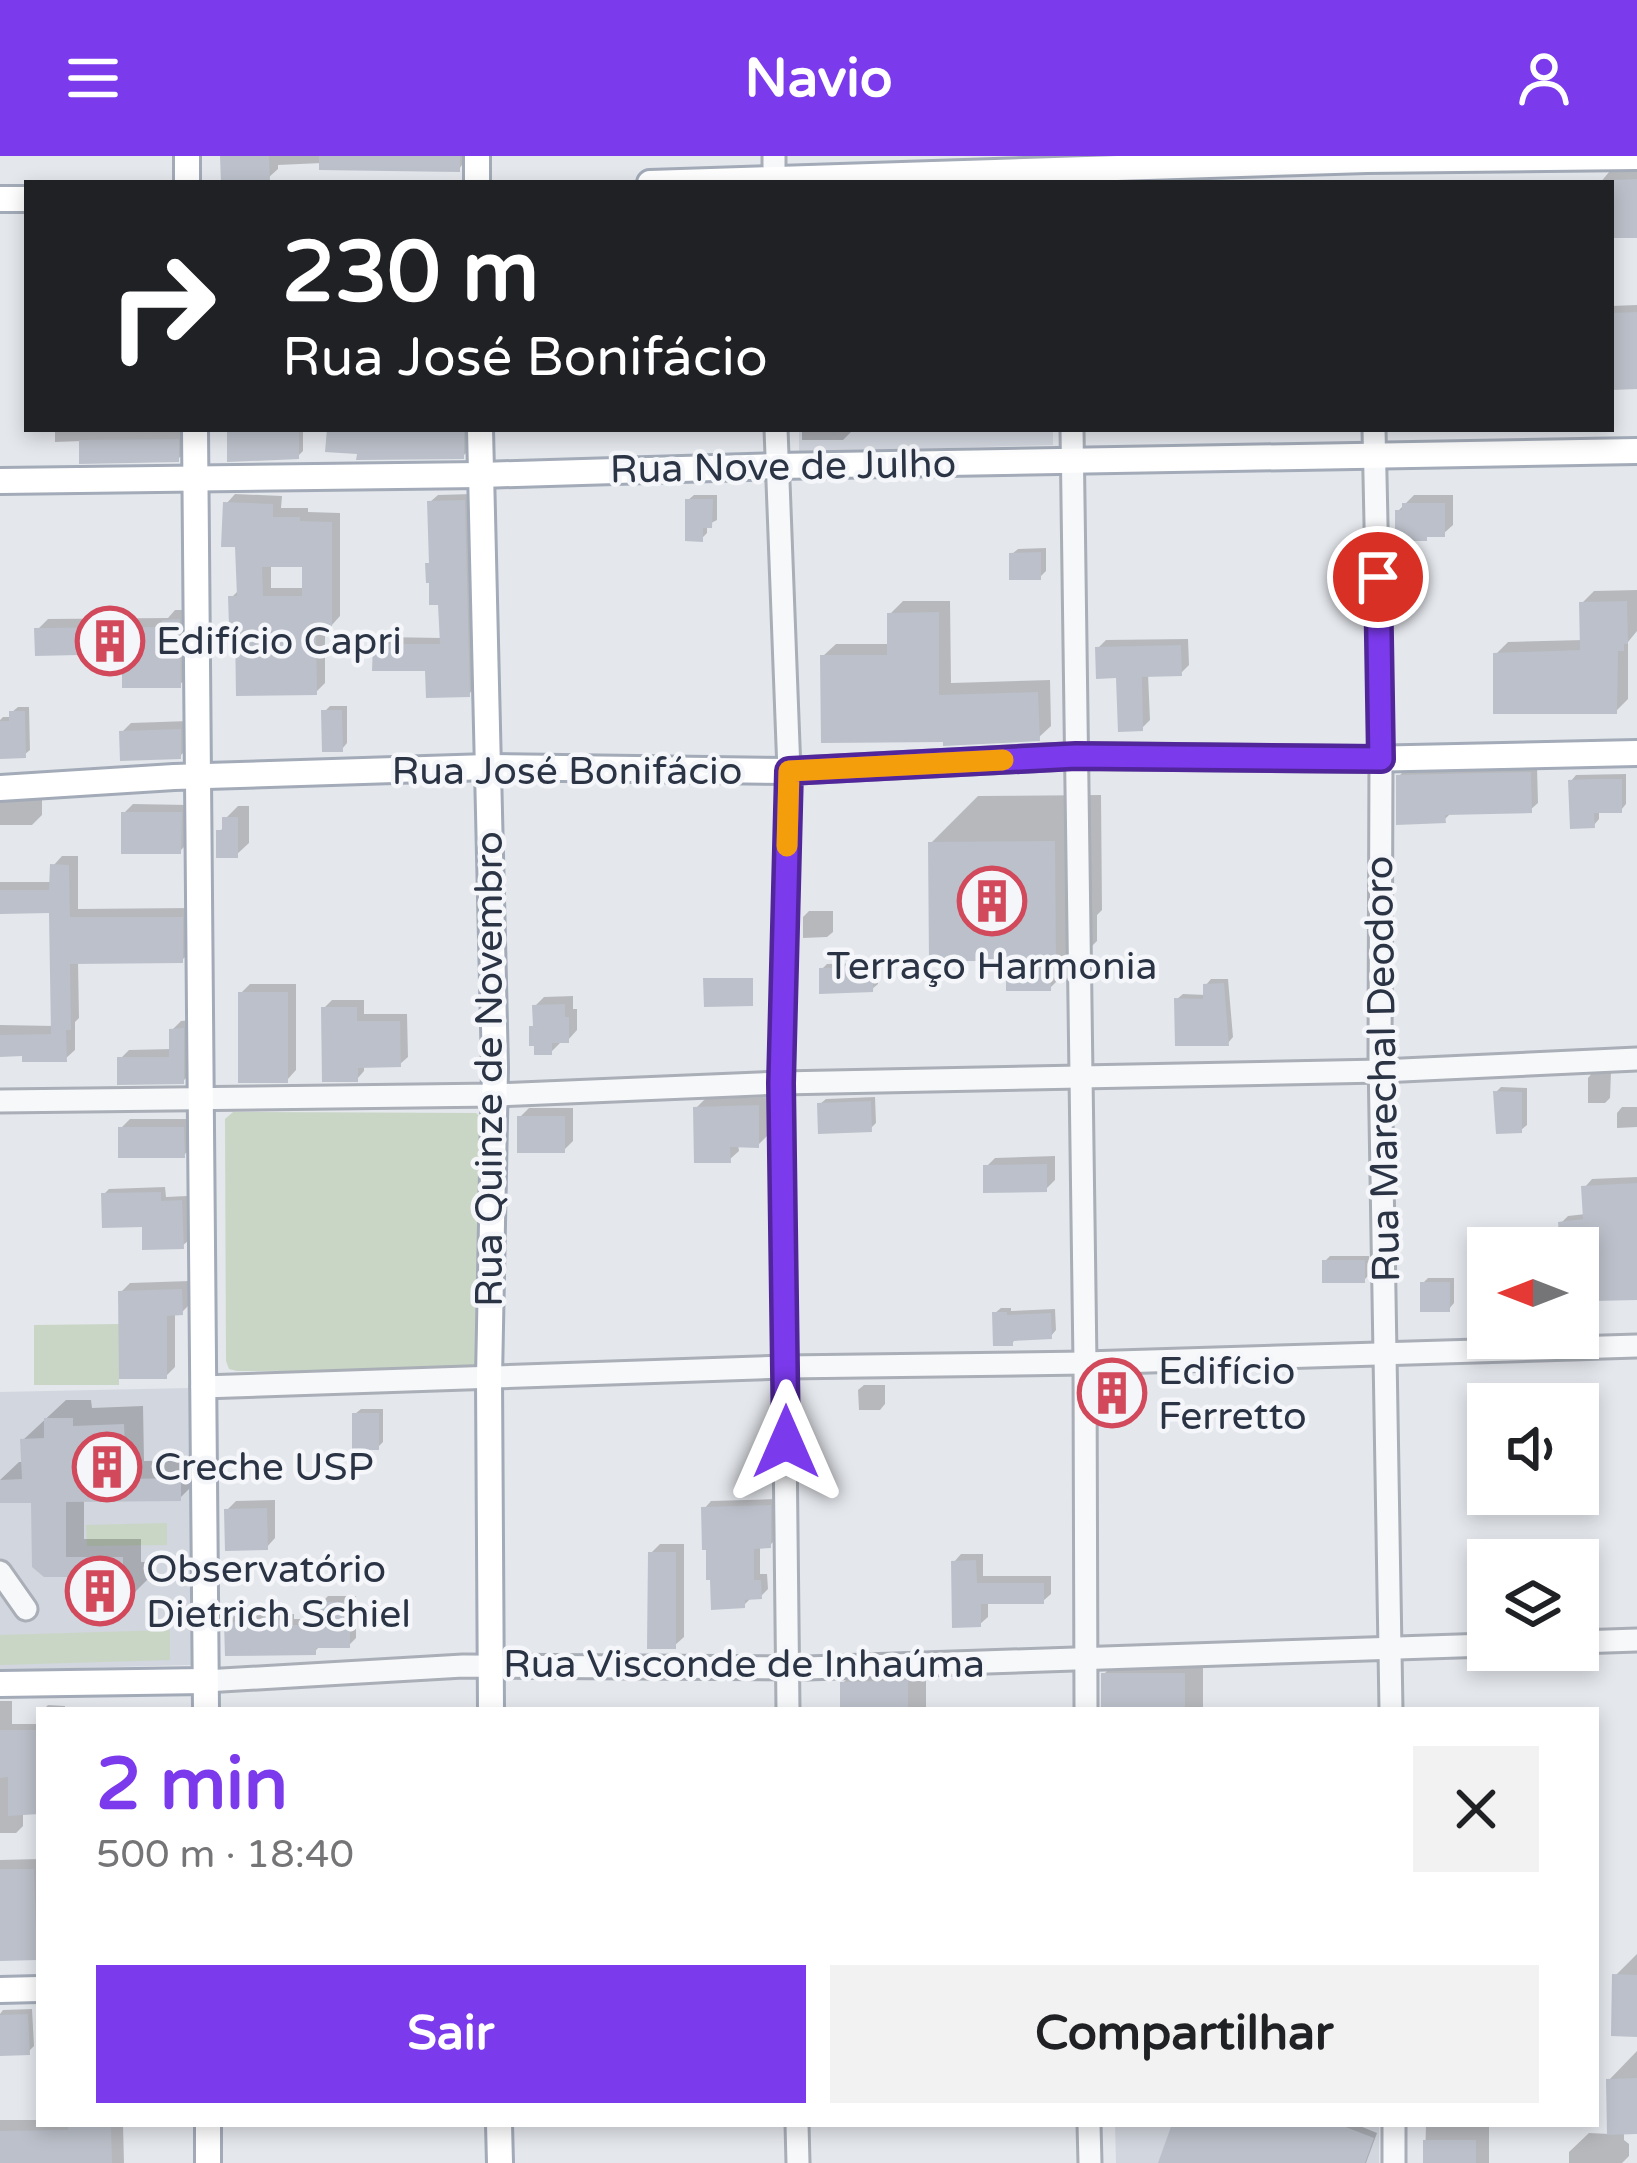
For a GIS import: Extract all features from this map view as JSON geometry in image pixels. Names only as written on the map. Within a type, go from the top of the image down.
[{"type":"main road","points":[[684,180],[774,172],[1368,166],[1637,157]]},
{"type":"main road","points":[[195,432],[206,1707]]},
{"type":"main road","name":"Rua Quinze de Novembro","points":[[480,432],[495,1095],[489,1378],[491,1707]]},
{"type":"main road","name":"Rua Nove de Julho","points":[[0,481],[1637,451]]},
{"type":"main road","name":"Rua José Bonifácio","points":[[0,788],[488,767],[789,771],[1076,756],[1381,759],[1637,753]]},
{"type":"main road","name":"Rua Visconde de Inhaúma","points":[[0,1684],[206,1681]]},
{"type":"main road","points":[[0,1990],[36,1988]]},
{"type":"main road","points":[[208,2127],[208,2163]]},
{"type":"main road","points":[[499,2127],[500,2163]]},
{"type":"street","points":[[776,432],[789,771],[781,1083],[788,1707]]},
{"type":"street","points":[[1072,432],[1085,1707]]},
{"type":"street","name":"Rua Marechal Deodoro","points":[[1374,432],[1390,1707]]},
{"type":"street","points":[[0,1101],[495,1095],[781,1083],[1381,1071],[1637,1059]]},
{"type":"street","points":[[202,1387],[1637,1346]]},
{"type":"street","points":[[0,1572],[26,1609]]},
{"type":"street","points":[[1599,1641],[1637,1640]]},
{"type":"street","name":"Rua Visconde de Inhaúma","points":[[206,1681],[490,1666],[787,1667],[1467,1646]]},
{"type":"street","points":[[797,2127],[799,2163]]},
{"type":"street","points":[[1089,2127],[1090,2163]]},
{"type":"street","points":[[1394,2127],[1394,2163]]},
{"type":"shaded area","points":[[799,432],[1053,432],[1053,445],[799,452]]},
{"type":"shaded area","points":[[190,1388],[191,1665],[0,1670],[0,1392]]},
{"type":"shaded area","points":[[1115,2127],[1379,2127],[1379,2163],[1116,2163]]},
{"type":"green space","points":[[233,1112],[476,1113],[487,1124],[484,1363],[475,1370],[229,1369],[225,1119]]},
{"type":"green space","points":[[119,1324],[119,1385],[34,1385],[34,1325]]},
{"type":"green space","points":[[167,1523],[167,1545],[87,1546],[86,1525]]},
{"type":"green space","points":[[170,1630],[170,1660],[0,1665],[0,1635]]},
{"type":"building","points":[[220,156],[269,156],[270,180],[221,180]]},
{"type":"building","points":[[319,156],[460,156],[460,172],[319,170]]},
{"type":"building","points":[[1637,179],[1637,238],[1614,238],[1611,180]]},
{"type":"building","points":[[1637,312],[1637,389],[1614,390],[1614,313]]},
{"type":"building","points":[[227,432],[299,432],[299,459],[227,462]]},
{"type":"building","points":[[327,432],[464,432],[464,459],[356,460],[357,454],[325,452]]},
{"type":"building","points":[[179,439],[179,462],[79,464],[79,440]]},
{"type":"building","points":[[685,499],[713,499],[712,528],[703,528],[703,542],[685,541]]},
{"type":"building","points":[[465,500],[470,697],[426,698],[425,671],[372,671],[373,644],[440,644],[438,605],[429,605],[426,583],[427,501]]},
{"type":"building","points":[[223,502],[273,504],[273,517],[332,522],[332,629],[316,629],[317,695],[236,696],[235,626],[229,626],[228,596],[237,596],[235,547],[221,547]],"holes":[[[262,567],[302,567],[302,596],[263,596]]]},
{"type":"building","points":[[1402,503],[1445,503],[1445,537],[1403,541],[1403,534],[1395,534],[1395,510],[1402,510]]},
{"type":"building","points":[[1041,552],[1041,580],[1009,580],[1009,553]]},
{"type":"building","points":[[1627,601],[1628,644],[1618,651],[1617,714],[1493,714],[1493,653],[1580,650],[1579,602]]},
{"type":"building","points":[[939,612],[939,695],[1038,692],[1040,741],[943,746],[943,742],[821,743],[820,655],[887,655],[887,613]]},
{"type":"building","name":"Edifício Capri","points":[[180,619],[181,688],[122,688],[122,654],[35,656],[34,628],[162,627],[162,620]]},
{"type":"building","points":[[1181,645],[1182,676],[1142,677],[1143,731],[1118,732],[1116,678],[1096,679],[1095,647]]},
{"type":"building","points":[[321,710],[342,710],[343,752],[322,752]]},
{"type":"building","points":[[9,711],[25,711],[26,758],[0,759],[0,721],[9,721]]},
{"type":"building","points":[[181,729],[181,759],[120,761],[119,731]]},
{"type":"building","points":[[1531,772],[1532,813],[1445,815],[1446,823],[1396,825],[1396,775]]},
{"type":"building","points":[[1622,779],[1622,813],[1594,813],[1595,828],[1570,829],[1568,780]]},
{"type":"building","points":[[121,812],[182,812],[181,854],[121,854]]},
{"type":"building","points":[[222,817],[238,817],[238,858],[216,858],[216,830],[222,830]]},
{"type":"building","name":"Terraço Harmonia","points":[[1055,841],[1056,960],[1051,960],[1051,991],[1006,991],[1006,961],[929,961],[928,842]]},
{"type":"building","points":[[50,864],[69,865],[70,917],[183,917],[183,963],[70,964],[67,1062],[22,1062],[22,1056],[0,1057],[0,1035],[51,1034],[49,913],[0,914],[0,890],[49,890]]},
{"type":"building","points":[[874,967],[873,992],[819,994],[819,968]]},
{"type":"building","points":[[703,978],[753,978],[753,1006],[704,1007]]},
{"type":"building","points":[[1224,983],[1229,1046],[1175,1046],[1174,998],[1203,999],[1203,984]]},
{"type":"building","points":[[238,992],[288,992],[288,1083],[238,1083]]},
{"type":"building","points":[[565,1004],[569,1043],[552,1043],[552,1055],[534,1055],[534,1046],[529,1046],[532,1005]]},
{"type":"building","points":[[321,1007],[357,1007],[357,1021],[400,1021],[401,1067],[358,1068],[358,1082],[322,1082]]},
{"type":"building","points":[[184,1028],[184,1084],[117,1085],[117,1057],[169,1057],[169,1029]]},
{"type":"building","points":[[1493,1091],[1522,1092],[1522,1133],[1496,1134]]},
{"type":"building","points":[[871,1101],[872,1132],[818,1134],[817,1103]]},
{"type":"building","points":[[759,1105],[759,1148],[730,1147],[731,1163],[694,1163],[693,1107]]},
{"type":"building","points":[[517,1116],[565,1116],[565,1153],[517,1153]]},
{"type":"building","points":[[118,1127],[184,1127],[185,1158],[118,1158]]},
{"type":"building","points":[[1047,1164],[1047,1192],[983,1193],[983,1165]]},
{"type":"building","points":[[1637,1183],[1637,1300],[1599,1301],[1599,1227],[1558,1227],[1558,1222],[1583,1219],[1581,1186]]},
{"type":"building","points":[[161,1192],[161,1201],[182,1200],[184,1249],[142,1250],[142,1227],[102,1228],[101,1193]]},
{"type":"building","points":[[1322,1260],[1365,1260],[1365,1283],[1322,1283]]},
{"type":"building","points":[[1420,1282],[1450,1282],[1450,1312],[1420,1312]]},
{"type":"building","points":[[182,1289],[183,1315],[167,1316],[167,1379],[119,1379],[118,1291]]},
{"type":"building","points":[[992,1312],[1051,1313],[1052,1339],[993,1346]]},
{"type":"building","name":"Edifício Ferretto","points":[[1134,1376],[1134,1410],[1100,1411],[1100,1378]]},
{"type":"building","points":[[352,1413],[379,1413],[379,1450],[352,1450]]},
{"type":"building","points":[[44,1418],[73,1418],[73,1426],[124,1424],[126,1479],[181,1478],[181,1501],[66,1502],[66,1557],[123,1557],[123,1580],[130,1580],[130,1601],[118,1613],[71,1613],[70,1577],[44,1577],[32,1567],[31,1503],[0,1503],[0,1480],[22,1479],[20,1439],[44,1438]]},
{"type":"building","points":[[771,1505],[771,1548],[754,1549],[754,1580],[761,1580],[762,1599],[745,1600],[745,1608],[711,1610],[701,1507]]},
{"type":"building","points":[[267,1508],[268,1550],[225,1551],[224,1509]]},
{"type":"building","points":[[648,1552],[676,1552],[676,1649],[647,1649]]},
{"type":"building","points":[[976,1560],[977,1583],[1044,1583],[1044,1604],[981,1604],[981,1627],[952,1628],[951,1561]]},
{"type":"building","points":[[318,1602],[350,1602],[350,1648],[316,1648],[316,1655],[225,1656],[224,1622],[288,1620],[288,1625],[318,1625]]},
{"type":"building","points":[[1101,1673],[1185,1673],[1185,1707],[1101,1707]]},
{"type":"building","points":[[908,1680],[908,1707],[840,1707],[840,1682]]},
{"type":"building","points":[[0,1730],[36,1730],[36,1814],[8,1816],[8,1777],[0,1778]]},
{"type":"building","points":[[0,1869],[34,1869],[36,1960],[0,1961]]},
{"type":"building","points":[[1612,1974],[1637,1975],[1637,2037],[1611,2036]]},
{"type":"building","points":[[28,2014],[30,2055],[0,2056],[0,2015]]},
{"type":"building","points":[[1637,2078],[1637,2134],[1607,2135],[1606,2079]]},
{"type":"building","points":[[111,2127],[112,2163],[0,2163],[0,2131]]},
{"type":"building","points":[[1171,2127],[1346,2127],[1374,2138],[1365,2163],[1158,2163]]},
{"type":"building","points":[[1423,2140],[1476,2140],[1476,2163],[1423,2163]]},
{"type":"slow traffic","points":[[787,846],[789,771],[1003,760]]},
{"type":"place","name":"Edifício Capri","points":[[110,641]]},
{"type":"place","name":"Terraço Harmonia","points":[[992,901]]},
{"type":"place","name":"Edifício Ferretto","points":[[1112,1393]]},
{"type":"place","name":"Creche USP","points":[[107,1467]]},
{"type":"place","name":"Observatório Dietrich Schiel","points":[[100,1591]]},
{"type":"route","points":[[786,1442],[781,1083],[789,771],[1076,756],[1381,759],[1378,577]]}]
